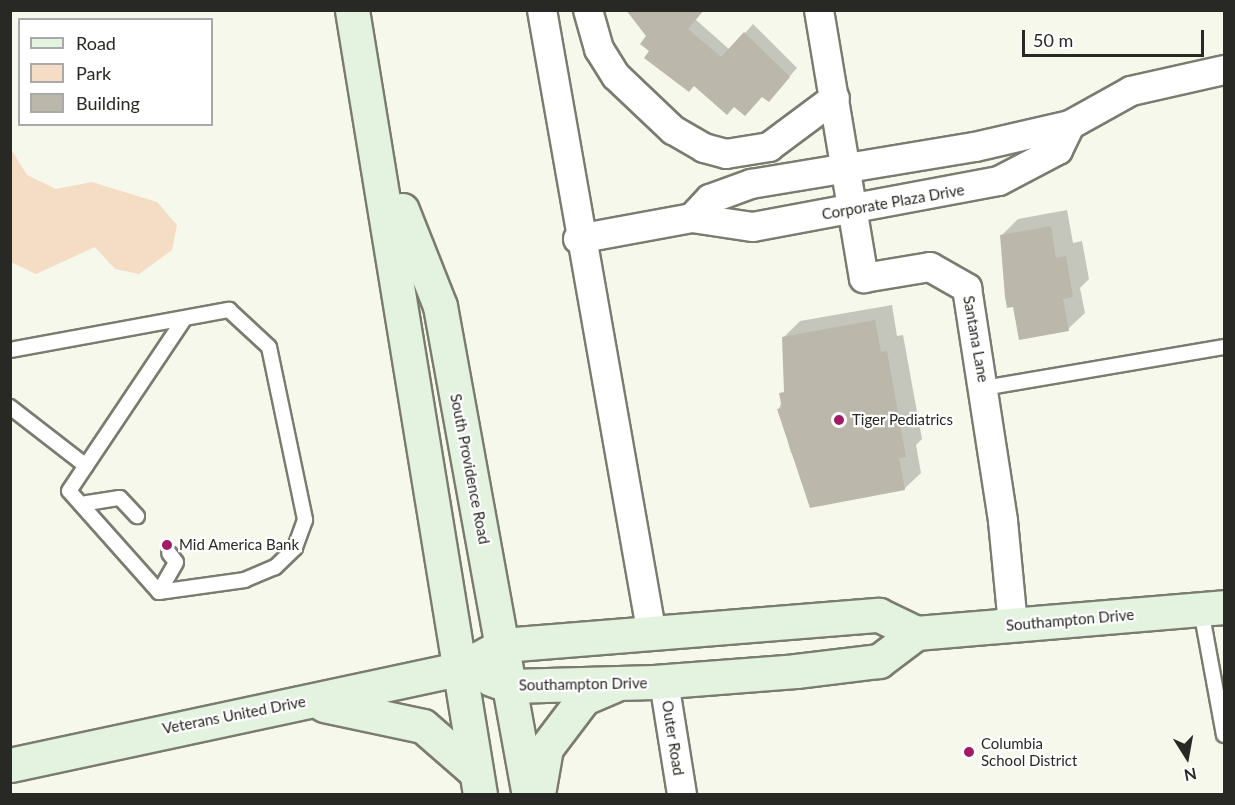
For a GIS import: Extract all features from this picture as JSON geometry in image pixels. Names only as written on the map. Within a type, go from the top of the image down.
[{"type":"main road","name":"South Providence Road","points":[[352,10],[379,152],[478,783]]},
{"type":"main road","name":"South Providence Road","points":[[379,152],[440,306],[529,795]]},
{"type":"main road","name":"Southampton Drive","points":[[459,669],[510,686],[664,682],[879,661],[915,633],[1213,608]]},
{"type":"main road","points":[[459,669],[503,645],[652,635],[879,615],[915,633]]},
{"type":"main road","name":"Veterans United Drive","points":[[10,765],[459,669]]},
{"type":"main road","points":[[538,795],[546,748],[584,699],[618,683]]},
{"type":"main road","points":[[302,701],[394,716],[423,726],[478,783]]},
{"type":"street","points":[[542,10],[578,238],[652,635]]},
{"type":"street","points":[[588,10],[599,49],[616,76],[673,130],[705,148],[726,154],[769,147],[835,98]]},
{"type":"street","name":"Santana Lane","points":[[819,10],[864,278],[930,267],[967,288],[984,388],[1013,625]]},
{"type":"street","points":[[692,218],[710,199],[751,184],[1070,125],[1131,91],[1224,70]]},
{"type":"street","name":"Corporate Plaza Drive","points":[[578,238],[692,218],[753,227],[999,181],[1058,150],[1070,125]]},
{"type":"street","name":"Outer Road","points":[[664,682],[682,795]]},
{"type":"lane","points":[[10,350],[229,310],[269,347],[305,520],[295,548],[275,567],[245,580],[159,592]]},
{"type":"lane","points":[[159,592],[69,491],[184,319]]},
{"type":"lane","points":[[984,388],[1224,347]]},
{"type":"lane","points":[[10,407],[86,466]]},
{"type":"lane","points":[[81,504],[120,498],[137,516]]},
{"type":"lane","points":[[159,592],[176,562],[169,553]]},
{"type":"lane","points":[[1213,608],[1224,735]]},
{"type":"green space","points":[[11,149],[27,175],[56,189],[92,182],[157,202],[177,225],[172,250],[139,274],[115,269],[95,247],[36,274],[11,262]]},
{"type":"building","points":[[626,10],[704,10],[688,29],[721,57],[744,32],[790,77],[769,102],[762,97],[745,116],[734,107],[727,115],[694,86],[689,92],[644,58],[649,51],[640,44],[646,36]]},
{"type":"building","points":[[1051,226],[1056,258],[1066,256],[1073,297],[1063,299],[1069,331],[1019,340],[1013,307],[1007,308],[1005,297],[1000,235]]},
{"type":"building","name":"Tiger Pediatrics","points":[[875,320],[881,352],[887,351],[906,457],[899,458],[905,490],[810,508],[777,409],[782,408],[779,393],[784,392],[782,337]]},
{"type":"place","name":"Tiger Pediatrics","points":[[839,420]]},
{"type":"place","name":"Mid America Bank","points":[[167,545]]},
{"type":"place","name":"Columbia School District","points":[[969,752]]}]
